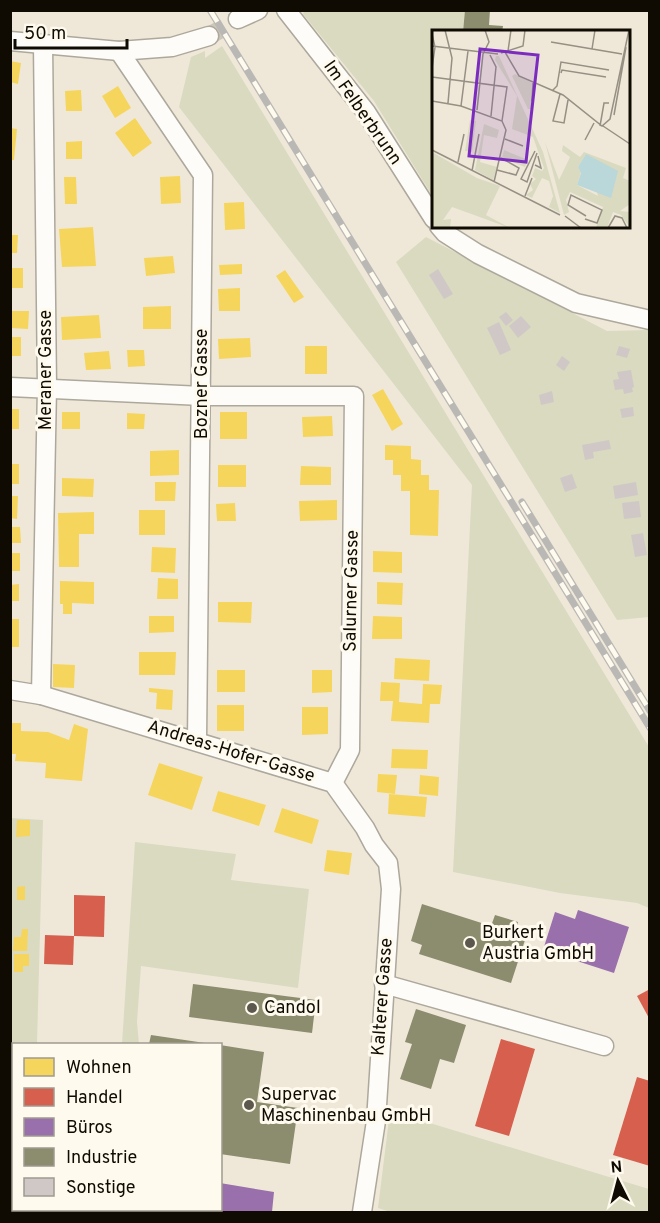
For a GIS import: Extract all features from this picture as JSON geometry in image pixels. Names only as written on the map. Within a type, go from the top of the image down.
[{"type":"street","points":[[238,19],[258,10]]},
{"type":"street","name":"Im Felberbrunn","points":[[286,10],[366,112],[432,216]]},
{"type":"street","points":[[10,41],[119,51],[172,47],[209,36]]},
{"type":"street","name":"Meraner Gasse","points":[[41,695],[46,387],[43,44]]},
{"type":"street","name":"Bozner Gasse","points":[[119,51],[203,175],[197,741]]},
{"type":"street","points":[[441,228],[445,233],[478,254],[576,303],[650,320]]},
{"type":"street","points":[[10,387],[202,396]]},
{"type":"street","name":"Salurner Gasse","points":[[202,396],[354,396],[350,750],[333,783]]},
{"type":"street","name":"Andreas-Hofer-Gasse","points":[[10,690],[41,695],[333,783],[388,863],[391,889]]},
{"type":"street","name":"Kalterer Gasse","points":[[362,1212],[376,1121],[391,889]]},
{"type":"street","points":[[384,984],[604,1046]]},
{"type":"green space","points":[[304,11],[465,11],[463,30],[432,30],[432,195],[374,101],[303,14]]},
{"type":"green space","points":[[222,46],[649,747],[649,908],[637,903],[560,893],[453,872],[472,485],[179,107],[191,57],[205,51],[205,58]]},
{"type":"green space","points":[[426,237],[607,331],[649,330],[649,617],[617,620],[396,262]]},
{"type":"green space","points":[[11,818],[43,820],[37,1043],[12,1043],[11,1179]]},
{"type":"green space","points":[[135,842],[236,854],[231,880],[309,889],[298,988],[141,966],[137,1022],[139,1043],[122,1043]]},
{"type":"green space","points":[[390,1111],[649,1189],[649,1212],[390,1212],[378,1208]]},
{"type":"building: Wohnen","points":[[10,61],[21,63],[18,84],[10,82]]},
{"type":"building: Wohnen","points":[[118,86],[131,108],[115,118],[102,96]]},
{"type":"building: Wohnen","points":[[81,90],[82,111],[66,111],[65,91]]},
{"type":"building: Wohnen","points":[[135,118],[152,143],[133,157],[115,133]]},
{"type":"building: Wohnen","points":[[10,128],[17,129],[14,160],[10,160]]},
{"type":"building: Wohnen","points":[[82,141],[82,159],[66,159],[66,142]]},
{"type":"building: Wohnen","points":[[180,176],[181,203],[161,204],[160,177]]},
{"type":"building: Wohnen","points":[[64,177],[76,177],[77,204],[65,204]]},
{"type":"building: Wohnen","points":[[244,202],[245,229],[225,230],[224,203]]},
{"type":"building: Wohnen","points":[[93,227],[96,266],[62,267],[59,229]]},
{"type":"building: Wohnen","points":[[10,235],[18,235],[17,253],[10,253]]},
{"type":"building: Wohnen","points":[[173,256],[175,273],[146,276],[144,258]]},
{"type":"building: Wohnen","points":[[242,264],[242,274],[220,275],[219,265]]},
{"type":"building: Wohnen","points":[[10,268],[23,268],[23,288],[10,288]]},
{"type":"building: Wohnen","points":[[285,270],[304,297],[294,303],[276,276]]},
{"type":"building: Wohnen","points":[[240,288],[240,311],[219,311],[218,289]]},
{"type":"building: Wohnen","points":[[171,306],[171,329],[143,329],[143,307]]},
{"type":"building: Wohnen","points":[[10,311],[29,311],[28,329],[10,328]]},
{"type":"building: Wohnen","points":[[99,315],[101,338],[62,340],[61,317]]},
{"type":"building: Wohnen","points":[[10,337],[21,337],[21,356],[10,356]]},
{"type":"building: Wohnen","points":[[250,338],[251,357],[219,359],[218,339]]},
{"type":"building: Wohnen","points":[[305,346],[327,346],[327,374],[305,374]]},
{"type":"building: Wohnen","points":[[127,350],[144,350],[145,366],[128,367]]},
{"type":"building: Wohnen","points":[[109,351],[111,369],[86,370],[84,353]]},
{"type":"building: Wohnen","points":[[383,389],[403,424],[392,431],[372,395]]},
{"type":"building: Wohnen","points":[[10,409],[19,409],[19,429],[10,429]]},
{"type":"building: Wohnen","points":[[62,412],[80,412],[80,429],[62,429]]},
{"type":"building: Wohnen","points":[[220,412],[247,412],[247,439],[220,439]]},
{"type":"building: Wohnen","points":[[127,413],[145,414],[144,429],[127,429]]},
{"type":"building: Wohnen","points":[[332,416],[333,436],[303,437],[302,417]]},
{"type":"building: Wohnen","points":[[385,445],[411,446],[411,459],[421,460],[421,475],[429,475],[429,490],[439,490],[438,536],[410,535],[410,491],[401,491],[401,475],[393,475],[393,460],[385,460]]},
{"type":"building: Wohnen","points":[[179,450],[179,475],[150,476],[150,451]]},
{"type":"building: Wohnen","points":[[10,464],[19,464],[19,484],[10,484]]},
{"type":"building: Wohnen","points":[[218,465],[246,465],[246,487],[218,487]]},
{"type":"building: Wohnen","points":[[301,466],[331,467],[331,485],[300,485]]},
{"type":"building: Wohnen","points":[[62,478],[94,479],[93,497],[62,496]]},
{"type":"building: Wohnen","points":[[155,482],[176,482],[175,501],[155,501]]},
{"type":"building: Wohnen","points":[[10,496],[18,496],[17,519],[10,518]]},
{"type":"building: Wohnen","points":[[337,500],[337,520],[300,521],[299,501]]},
{"type":"building: Wohnen","points":[[235,503],[236,521],[217,521],[216,504]]},
{"type":"building: Wohnen","points":[[139,510],[165,510],[165,535],[139,535]]},
{"type":"building: Wohnen","points":[[94,512],[94,534],[79,534],[79,567],[59,567],[58,513]]},
{"type":"building: Wohnen","points":[[10,527],[20,527],[21,543],[10,543]]},
{"type":"building: Wohnen","points":[[152,547],[176,548],[175,573],[151,572]]},
{"type":"building: Wohnen","points":[[373,551],[402,552],[402,573],[373,572]]},
{"type":"building: Wohnen","points":[[10,553],[20,553],[20,571],[10,571]]},
{"type":"building: Wohnen","points":[[158,578],[178,579],[178,599],[157,599]]},
{"type":"building: Wohnen","points":[[60,581],[94,582],[94,604],[72,603],[72,614],[63,614],[63,604],[60,604]]},
{"type":"building: Wohnen","points":[[377,582],[403,583],[402,605],[377,604]]},
{"type":"building: Wohnen","points":[[19,584],[19,601],[10,601],[10,585]]},
{"type":"building: Wohnen","points":[[218,602],[252,602],[251,623],[218,622]]},
{"type":"building: Wohnen","points":[[149,616],[174,616],[174,632],[149,633]]},
{"type":"building: Wohnen","points":[[373,616],[402,617],[402,639],[372,639]]},
{"type":"building: Wohnen","points":[[10,619],[19,619],[19,647],[10,647]]},
{"type":"building: Wohnen","points":[[139,652],[176,652],[175,675],[139,675]]},
{"type":"building: Wohnen","points":[[395,658],[430,660],[429,681],[394,679]]},
{"type":"building: Wohnen","points":[[53,664],[75,665],[74,688],[53,687]]},
{"type":"building: Wohnen","points":[[217,670],[245,670],[245,692],[217,692]]},
{"type":"building: Wohnen","points":[[312,670],[332,670],[332,692],[312,693]]},
{"type":"building: Wohnen","points":[[381,682],[400,683],[399,702],[422,704],[423,684],[442,685],[440,704],[430,704],[429,723],[391,721],[393,701],[380,701]]},
{"type":"building: Wohnen","points":[[149,688],[173,690],[172,710],[156,709],[157,693],[149,692]]},
{"type":"building: Wohnen","points":[[217,705],[244,705],[244,731],[217,731]]},
{"type":"building: Wohnen","points":[[302,707],[328,707],[328,734],[302,735]]},
{"type":"building: Wohnen","points":[[10,723],[21,723],[21,731],[48,732],[69,740],[74,724],[88,729],[82,781],[45,778],[46,763],[15,761],[16,754],[10,754]]},
{"type":"building: Wohnen","points":[[392,749],[428,750],[427,769],[391,768]]},
{"type":"building: Wohnen","points":[[159,763],[203,777],[192,810],[148,795]]},
{"type":"building: Wohnen","points":[[378,774],[397,775],[395,794],[377,792]]},
{"type":"building: Wohnen","points":[[420,775],[439,777],[438,796],[419,794]]},
{"type":"building: Wohnen","points":[[218,791],[266,805],[259,826],[212,811]]},
{"type":"building: Wohnen","points":[[389,794],[427,797],[425,817],[388,814]]},
{"type":"building: Wohnen","points":[[282,808],[319,820],[312,844],[274,832]]},
{"type":"building: Wohnen","points":[[17,820],[30,820],[30,836],[16,837]]},
{"type":"building: Wohnen","points":[[327,850],[352,853],[349,875],[324,871]]},
{"type":"building: Wohnen","points":[[25,886],[25,900],[17,900],[17,887]]},
{"type":"building: Wohnen","points":[[22,929],[28,929],[27,951],[13,951],[14,937],[21,937]]},
{"type":"building: Wohnen","points":[[14,954],[29,954],[29,966],[23,966],[23,972],[14,972]]},
{"type":"building: Handel","points":[[74,895],[105,896],[104,937],[74,936]]},
{"type":"building: Handel","points":[[45,935],[74,936],[73,965],[44,964]]},
{"type":"building: Handel","points":[[650,989],[650,1020],[637,996]]},
{"type":"building: Handel","points":[[501,1039],[535,1049],[509,1136],[475,1126]]},
{"type":"building: Handel","points":[[637,1077],[650,1081],[650,1166],[613,1155]]},
{"type":"building: Handel","points":[[46,1211],[77,1211],[77,1212]]},
{"type":"building: Büros","points":[[578,910],[629,927],[614,973],[543,950],[555,912],[575,919]]},
{"type":"building: Büros","points":[[222,1183],[274,1192],[272,1212],[203,1211],[222,1211]]},
{"type":"building: Büros","points":[[152,1211],[193,1211],[193,1212]]},
{"type":"building: Industrie","points":[[465,10],[490,10],[489,25],[503,26],[502,30],[463,30]]},
{"type":"building: Industrie","name":"Burkert Austria GmbH","points":[[422,904],[491,926],[495,915],[518,922],[514,933],[526,937],[511,983],[419,954],[422,945],[411,941]]},
{"type":"building: Industrie","name":"Candol","points":[[193,984],[316,1000],[312,1033],[189,1017]]},
{"type":"building: Industrie","points":[[416,1009],[466,1025],[454,1063],[440,1059],[431,1089],[400,1079],[412,1044],[405,1042]]},
{"type":"building: Industrie","points":[[151,1035],[205,1043],[149,1043]]},
{"type":"building: Industrie","name":"Supervac Maschinenbau GmbH","points":[[222,1045],[264,1052],[257,1102],[298,1108],[290,1164],[222,1154]]},
{"type":"building: Sonstige","points":[[438,269],[453,294],[444,299],[429,275]]},
{"type":"building: Sonstige","points":[[506,312],[513,320],[506,326],[499,317]]},
{"type":"building: Sonstige","points":[[521,316],[531,327],[518,338],[509,326]]},
{"type":"building: Sonstige","points":[[499,322],[511,350],[500,355],[487,328]]},
{"type":"building: Sonstige","points":[[619,346],[630,349],[627,358],[616,355]]},
{"type":"building: Sonstige","points":[[562,356],[570,362],[564,371],[556,365]]},
{"type":"building: Sonstige","points":[[631,370],[633,392],[624,394],[623,389],[615,390],[613,380],[619,379],[617,372]]},
{"type":"building: Sonstige","points":[[552,391],[554,402],[541,405],[539,395]]},
{"type":"building: Sonstige","points":[[633,407],[634,416],[622,418],[620,409]]},
{"type":"building: Sonstige","points":[[609,440],[611,449],[593,452],[594,458],[585,460],[582,445]]},
{"type":"building: Sonstige","points":[[572,474],[577,488],[565,492],[560,478]]},
{"type":"building: Sonstige","points":[[636,482],[638,495],[615,499],[613,486]]},
{"type":"building: Sonstige","points":[[639,501],[641,517],[624,519],[622,503]]},
{"type":"building: Sonstige","points":[[643,533],[647,555],[635,557],[631,535]]},
{"type":"tunnel","points":[[209,36],[238,19]]},
{"type":"railway","points":[[210,10],[650,728]]},
{"type":"railway","points":[[522,502],[650,711]]},
{"type":"place","name":"Burkert Austria GmbH","points":[[470,943]]},
{"type":"place","name":"Candol","points":[[252,1008]]},
{"type":"place","name":"Supervac Maschinenbau GmbH","points":[[249,1105]]}]
